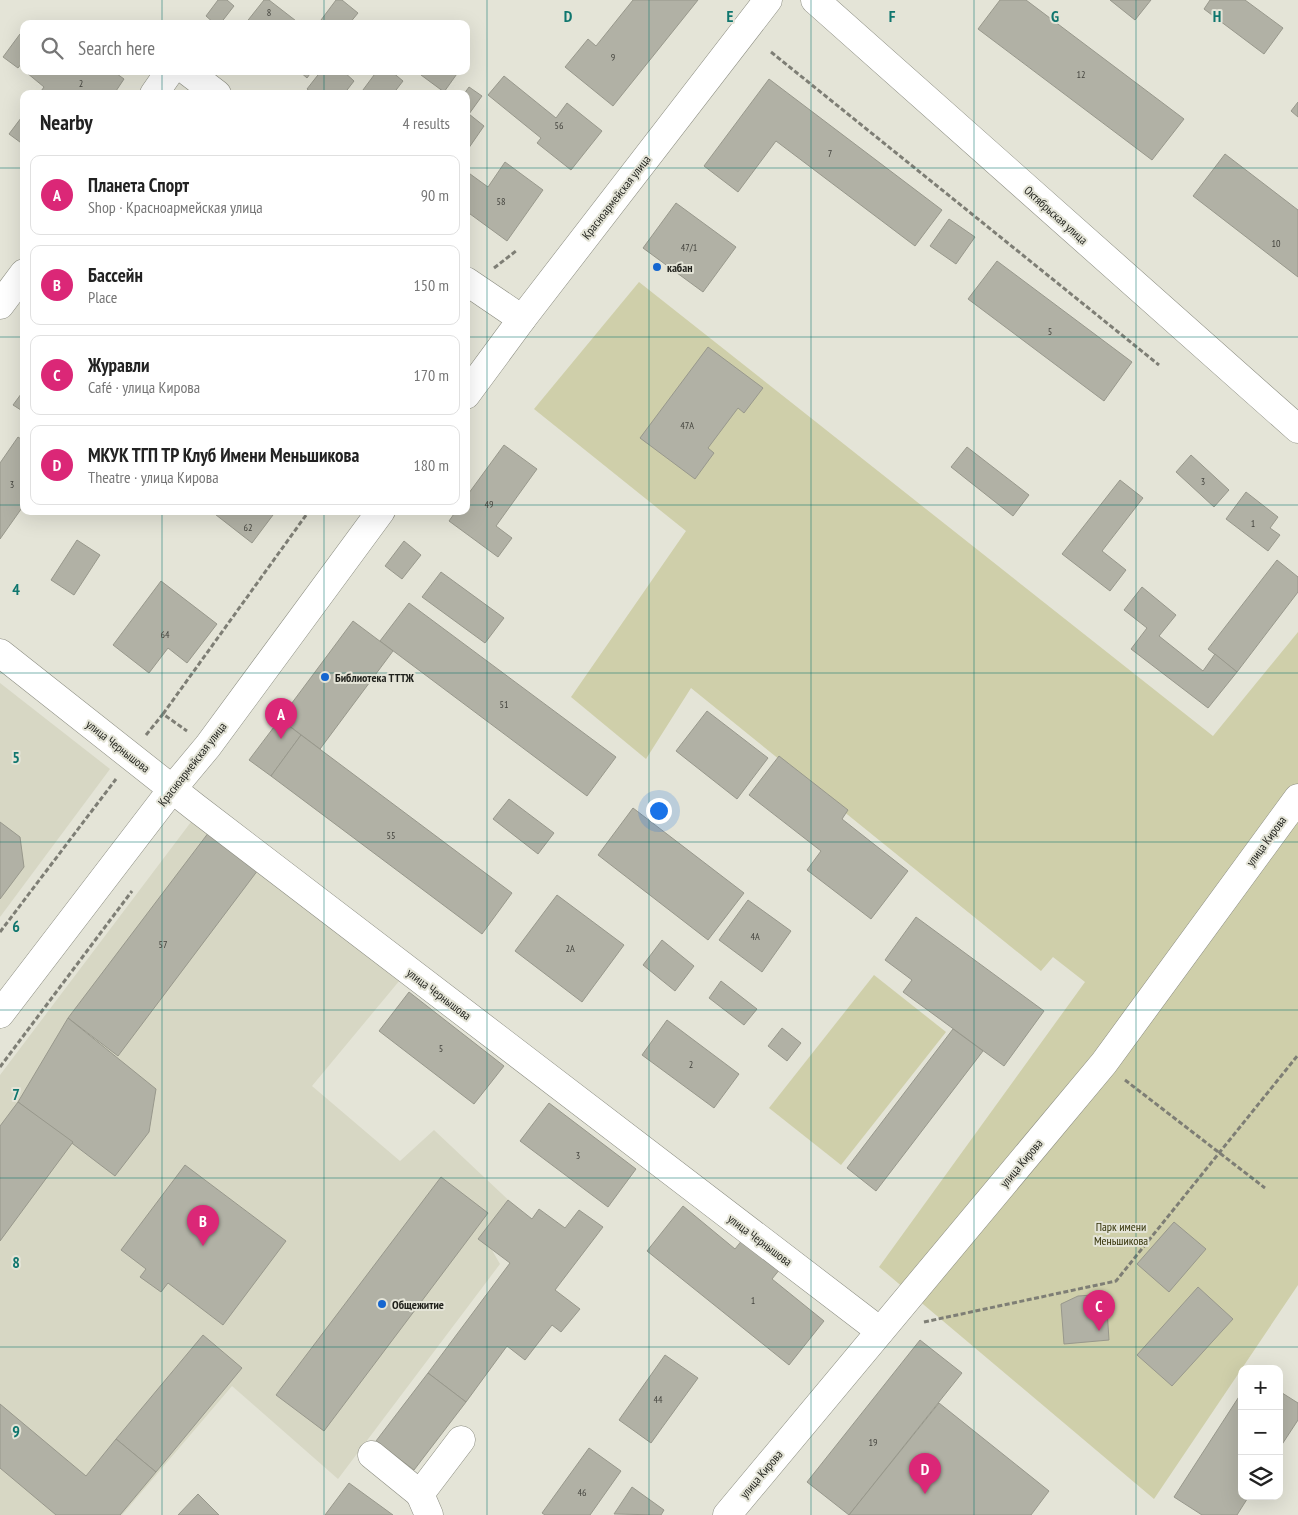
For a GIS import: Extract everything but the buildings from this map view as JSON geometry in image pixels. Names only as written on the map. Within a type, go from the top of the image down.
[{"type":"street","name":"Красноармейская улица","points":[[470,390],[522,319],[768,0]]},
{"type":"street","name":"Октябрьская улица","points":[[815,0],[1298,430]]},
{"type":"street","points":[[157,90],[167,75]]},
{"type":"street","points":[[192,75],[212,90]]},
{"type":"street","points":[[0,305],[20,278]]},
{"type":"street","points":[[470,284],[522,319]]},
{"type":"street","name":"Красноармейская улица","points":[[0,1014],[173,788],[208,746],[378,515]]},
{"type":"street","name":"улица Чернышова","points":[[0,653],[880,1331]]},
{"type":"street","name":"улица Кирова","points":[[727,1515],[1104,1063],[1298,798]]},
{"type":"street","points":[[372,1455],[424,1504],[461,1440]]},
{"type":"path","points":[[771,52],[1159,365]]},
{"type":"path","points":[[0,932],[118,775],[130,755],[163,714],[306,515]]},
{"type":"path","points":[[163,714],[208,746]]},
{"type":"path","points":[[0,1067],[136,886]]},
{"type":"path","points":[[880,1331],[1116,1281],[1298,1055]]},
{"type":"path","points":[[1104,1063],[1265,1188]]},
{"type":"shaded area","points":[[0,683],[110,769],[0,917]]},
{"type":"shaded area","points":[[194,818],[400,980],[312,1086],[400,1161],[434,1130],[519,1210],[489,1245],[500,1264],[338,1479],[232,1386],[122,1515],[0,1515],[0,1075]]},
{"type":"green space","name":"Парк имени Меньшикова","points":[[639,282],[1213,736],[1298,632],[1298,1285],[1244,1365],[1238,1365],[1238,1374],[1154,1499],[879,1267],[1085,982],[1053,957],[1041,971],[691,688],[646,759],[571,697],[686,531],[534,409]]},
{"type":"green space","points":[[874,975],[946,1032],[841,1165],[769,1108]]},
{"type":"place","name":"кабан","points":[[657,267]]},
{"type":"place","name":"Библиотека ТТТЖ","points":[[325,677]]},
{"type":"place","name":"Планета Спорт","points":[[281,739]]},
{"type":"place","name":"Бассейн","points":[[203,1246]]},
{"type":"place","name":"Общежитие","points":[[382,1304]]},
{"type":"place","name":"Журавли","points":[[1099,1331]]},
{"type":"place","name":"МКУК ТГП ТР Клуб Имени Меньшикова","points":[[925,1494]]}]
